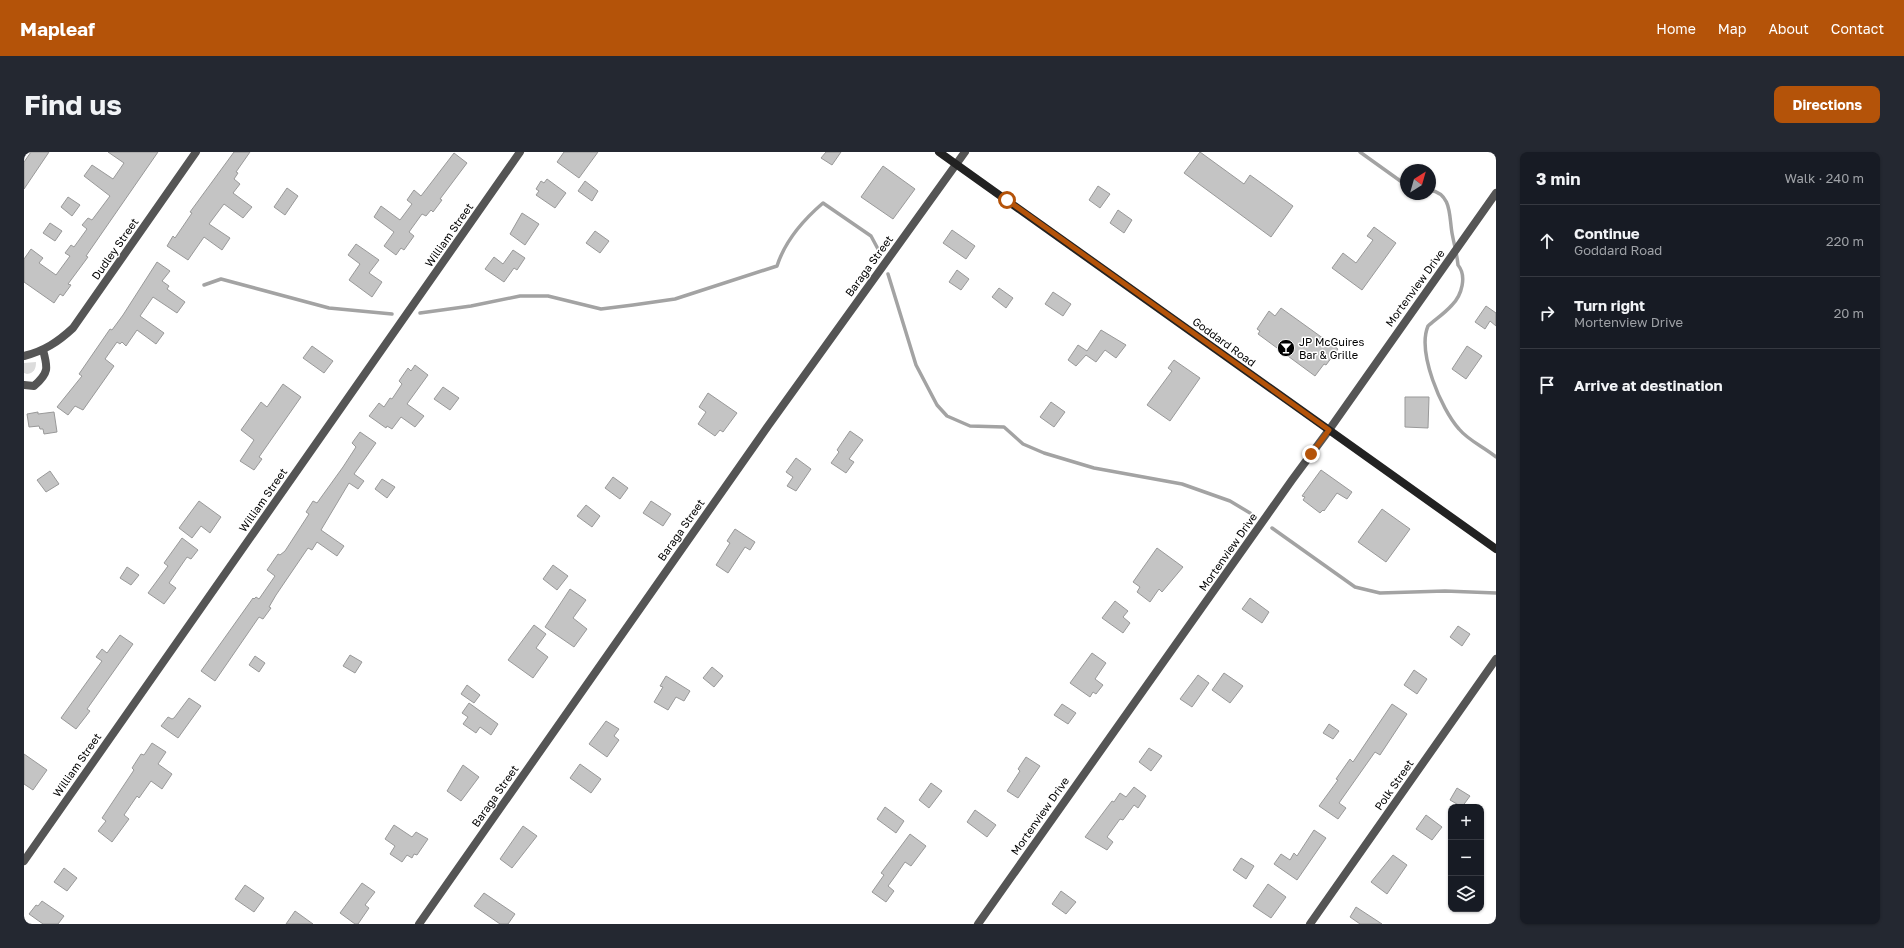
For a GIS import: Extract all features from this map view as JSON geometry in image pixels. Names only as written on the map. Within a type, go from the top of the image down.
[{"type":"main road","name":"Goddard Road","points":[[939,152],[1496,549]]},
{"type":"street","name":"Dudley Street","points":[[24,356],[43,350],[62,339],[73,328],[196,152]]},
{"type":"street","name":"William Street","points":[[24,861],[520,152]]},
{"type":"street","name":"Baraga Street","points":[[419,924],[768,426],[965,152]]},
{"type":"street","name":"Mortenview Drive","points":[[978,924],[1496,193]]},
{"type":"street","points":[[24,385],[34,386],[44,378],[48,366],[43,350]]},
{"type":"street","name":"Polk Street","points":[[1310,924],[1496,659]]},
{"type":"shaded area","points":[[36,362],[33,372],[27,374],[24,373],[24,363]]},
{"type":"building","points":[[31,152],[49,152],[24,189],[24,162]]},
{"type":"building","points":[[108,152],[158,152],[86,256],[88,257],[68,284],[71,285],[63,296],[60,294],[54,303],[24,282],[24,259],[31,249],[43,258],[39,263],[56,275],[70,256],[65,253],[71,245],[74,247],[87,229],[82,225],[88,218],[92,220],[110,196],[84,176],[92,165],[113,179],[124,163]]},
{"type":"building","points":[[234,152],[250,152],[236,172],[238,173],[234,179],[240,184],[233,193],[252,207],[243,218],[224,204],[209,224],[230,238],[222,250],[204,237],[188,260],[167,246],[173,236],[175,238],[192,213],[190,212]]},
{"type":"building","points":[[564,152],[598,152],[579,178],[557,162]]},
{"type":"building","points":[[826,152],[841,152],[832,165],[821,158]]},
{"type":"building","points":[[1200,152],[1244,184],[1250,175],[1293,206],[1271,237],[1184,173]]},
{"type":"building","points":[[454,153],[467,163],[440,199],[442,200],[433,212],[431,210],[426,216],[422,214],[409,232],[414,236],[404,250],[401,248],[396,255],[384,246],[394,232],[374,217],[381,206],[400,220],[412,204],[407,200],[414,190],[421,196]]},
{"type":"building","points":[[883,166],[915,189],[893,219],[861,197]]},
{"type":"building","points":[[547,179],[566,193],[555,208],[536,195],[539,191],[536,189],[541,181],[544,183]]},
{"type":"building","points":[[585,181],[598,191],[592,201],[578,191]]},
{"type":"building","points":[[1098,186],[1110,194],[1100,208],[1089,200]]},
{"type":"building","points":[[287,188],[298,196],[285,215],[274,207]]},
{"type":"building","points":[[68,197],[80,205],[72,216],[61,207]]},
{"type":"building","points":[[1118,210],[1132,220],[1124,233],[1110,223]]},
{"type":"building","points":[[522,213],[539,224],[525,245],[510,234]]},
{"type":"building","points":[[50,223],[62,231],[55,241],[43,233]]},
{"type":"building","points":[[1374,227],[1396,243],[1362,290],[1332,268],[1343,253],[1356,263],[1373,240],[1367,236]]},
{"type":"building","points":[[952,230],[975,246],[966,259],[943,243]]},
{"type":"building","points":[[595,231],[609,241],[600,253],[586,243]]},
{"type":"building","points":[[356,244],[379,260],[369,273],[382,282],[372,297],[349,280],[360,264],[348,255]]},
{"type":"building","points":[[513,250],[525,258],[517,270],[514,268],[504,282],[485,269],[494,257],[503,264]]},
{"type":"building","points":[[157,262],[170,271],[162,281],[169,286],[167,289],[185,302],[177,313],[153,297],[140,316],[164,333],[156,344],[137,330],[126,346],[122,342],[120,344],[117,342],[105,359],[114,366],[83,410],[75,406],[68,415],[57,407],[82,376],[79,374],[110,329],[112,330],[123,315]]},
{"type":"building","points":[[957,270],[969,279],[961,290],[949,282]]},
{"type":"building","points":[[999,288],[1013,298],[1006,308],[992,297]]},
{"type":"building","points":[[1053,292],[1071,304],[1063,316],[1045,304]]},
{"type":"building","points":[[1486,306],[1496,313],[1496,326],[1490,321],[1485,329],[1475,322]]},
{"type":"building","points":[[1281,308],[1338,349],[1326,365],[1324,364],[1315,376],[1258,334],[1260,331],[1257,329],[1269,311],[1275,316]]},
{"type":"building","points":[[1101,330],[1126,345],[1116,358],[1105,350],[1096,362],[1086,355],[1076,366],[1068,360],[1078,345],[1087,351]]},
{"type":"building","points":[[312,346],[333,361],[324,373],[303,358]]},
{"type":"building","points":[[1467,346],[1482,356],[1466,379],[1452,369]]},
{"type":"building","points":[[1174,360],[1200,378],[1170,421],[1147,405],[1172,371],[1168,368]]},
{"type":"building","points":[[415,365],[428,375],[407,404],[424,416],[415,427],[401,417],[392,429],[387,426],[386,428],[369,416],[379,403],[384,407],[390,398],[392,399],[402,384],[399,381],[408,368],[411,371]]},
{"type":"building","points":[[283,384],[301,397],[259,457],[262,459],[254,470],[240,461],[254,440],[241,430],[261,402],[267,407]]},
{"type":"building","points":[[443,387],[459,398],[450,410],[434,399]]},
{"type":"building","points":[[708,393],[737,413],[723,432],[720,430],[715,436],[698,424],[706,412],[699,407]]},
{"type":"building","points":[[1405,397],[1429,397],[1428,428],[1405,427]]},
{"type":"building","points":[[1051,402],[1065,412],[1054,427],[1040,417]]},
{"type":"building","points":[[38,412],[38,414],[54,412],[57,432],[44,434],[43,429],[40,429],[39,426],[29,427],[27,414]]},
{"type":"building","points":[[850,431],[863,440],[849,459],[854,462],[846,473],[831,463],[839,452],[837,450]]},
{"type":"building","points":[[360,432],[376,443],[354,474],[364,481],[358,489],[349,483],[321,530],[344,546],[337,556],[317,542],[312,550],[308,548],[276,595],[269,607],[271,608],[263,619],[259,617],[215,681],[201,671],[253,598],[254,599],[256,597],[259,599],[275,576],[267,570],[278,554],[280,555],[285,551],[309,514],[306,512],[313,501],[317,503],[343,467],[356,447],[352,443]]},
{"type":"building","points":[[796,458],[811,469],[796,491],[787,486],[793,477],[786,472]]},
{"type":"building","points":[[1321,470],[1352,492],[1347,499],[1337,493],[1324,511],[1323,510],[1320,513],[1303,500],[1305,497],[1302,496]]},
{"type":"building","points":[[50,471],[59,484],[46,492],[37,480]]},
{"type":"building","points":[[613,477],[628,488],[620,499],[605,488]]},
{"type":"building","points":[[382,479],[395,487],[387,498],[375,489]]},
{"type":"building","points":[[199,501],[221,517],[210,533],[201,526],[192,538],[179,528]]},
{"type":"building","points":[[651,501],[671,514],[663,526],[643,513]]},
{"type":"building","points":[[586,505],[600,516],[592,527],[577,516]]},
{"type":"building","points":[[1382,509],[1410,529],[1386,562],[1358,542]]},
{"type":"building","points":[[735,529],[755,542],[750,550],[745,547],[728,573],[716,565],[730,543],[727,541]]},
{"type":"building","points":[[182,538],[198,550],[191,559],[187,557],[169,583],[176,588],[164,604],[148,593],[168,566],[164,563]]},
{"type":"building","points":[[1157,548],[1183,567],[1162,592],[1159,589],[1150,602],[1137,592],[1140,587],[1133,582]]},
{"type":"building","points":[[553,565],[568,576],[557,590],[543,579]]},
{"type":"building","points":[[127,567],[139,575],[131,585],[120,578]]},
{"type":"building","points":[[570,589],[586,600],[573,618],[587,629],[574,647],[545,627]]},
{"type":"building","points":[[1250,598],[1269,612],[1262,623],[1242,609]]},
{"type":"building","points":[[1115,601],[1128,611],[1123,617],[1130,623],[1123,633],[1102,618]]},
{"type":"building","points":[[534,625],[546,634],[536,648],[548,657],[533,678],[508,660]]},
{"type":"building","points":[[1458,626],[1470,634],[1462,646],[1450,637]]},
{"type":"building","points":[[120,635],[133,644],[87,709],[90,711],[76,729],[61,718],[102,661],[96,657],[102,649],[107,653]]},
{"type":"building","points":[[1092,653],[1106,663],[1095,679],[1103,685],[1096,694],[1093,692],[1090,697],[1070,683]]},
{"type":"building","points":[[350,655],[362,662],[355,673],[343,666]]},
{"type":"building","points":[[255,656],[265,663],[259,672],[249,665]]},
{"type":"building","points":[[712,667],[723,676],[714,687],[703,678]]},
{"type":"building","points":[[1414,670],[1427,679],[1417,694],[1404,685]]},
{"type":"building","points":[[1224,673],[1243,686],[1230,703],[1212,690]]},
{"type":"building","points":[[1198,675],[1209,683],[1192,707],[1180,699]]},
{"type":"building","points":[[666,676],[690,691],[684,701],[676,697],[668,710],[654,702],[663,687],[660,686]]},
{"type":"building","points":[[467,685],[480,695],[474,703],[461,694]]},
{"type":"building","points":[[189,698],[201,706],[178,738],[161,726],[168,717],[172,719],[174,718]]},
{"type":"building","points":[[469,703],[498,724],[491,735],[480,727],[476,733],[463,724],[468,717],[462,713]]},
{"type":"building","points":[[1062,704],[1076,713],[1068,724],[1054,715]]},
{"type":"building","points":[[1392,704],[1407,714],[1380,755],[1375,752],[1339,803],[1346,808],[1338,819],[1319,806],[1338,780],[1336,779],[1350,759],[1353,762]]},
{"type":"building","points":[[606,721],[619,729],[614,736],[619,740],[607,757],[589,744]]},
{"type":"building","points":[[1329,724],[1339,731],[1333,739],[1323,733]]},
{"type":"building","points":[[152,743],[166,752],[158,764],[172,774],[162,789],[151,781],[139,798],[137,796],[124,815],[129,819],[112,842],[98,831],[106,821],[102,818],[134,770],[132,768],[141,754],[144,755]]},
{"type":"building","points":[[1149,748],[1162,756],[1151,771],[1139,762]]},
{"type":"building","points":[[24,754],[47,770],[33,790],[24,784]]},
{"type":"building","points":[[1026,757],[1040,766],[1018,798],[1007,791],[1020,771],[1018,769]]},
{"type":"building","points":[[580,764],[601,779],[591,793],[570,778]]},
{"type":"building","points":[[463,765],[479,777],[461,801],[447,791]]},
{"type":"building","points":[[931,783],[942,791],[929,808],[919,800]]},
{"type":"building","points":[[1134,787],[1146,796],[1138,808],[1134,805],[1123,820],[1120,819],[1107,837],[1113,842],[1107,850],[1085,837],[1112,801],[1114,802],[1120,793],[1126,797]]},
{"type":"building","points":[[1457,788],[1470,796],[1464,804],[1457,804],[1450,800]]},
{"type":"building","points":[[885,807],[904,821],[896,833],[877,819]]},
{"type":"building","points":[[975,810],[996,825],[987,837],[967,822]]},
{"type":"building","points":[[1426,815],[1442,827],[1432,840],[1416,829]]},
{"type":"building","points":[[394,825],[412,837],[416,832],[428,839],[417,855],[414,854],[412,858],[407,855],[402,862],[390,854],[395,846],[385,839]]},
{"type":"building","points":[[523,826],[537,836],[512,868],[500,859]]},
{"type":"building","points":[[1314,830],[1326,838],[1297,880],[1274,864],[1281,854],[1290,860],[1294,853],[1297,856]]},
{"type":"building","points":[[910,834],[926,846],[911,866],[905,862],[888,886],[894,891],[886,902],[872,892],[884,875],[881,873]]},
{"type":"building","points":[[1393,855],[1407,865],[1387,894],[1371,882]]},
{"type":"building","points":[[1241,858],[1254,866],[1246,879],[1233,870]]},
{"type":"building","points":[[64,868],[77,878],[67,891],[54,882]]},
{"type":"building","points":[[362,883],[375,892],[365,905],[369,908],[358,924],[355,924],[340,913]]},
{"type":"building","points":[[1268,884],[1286,897],[1271,918],[1253,906]]},
{"type":"building","points":[[245,885],[264,898],[254,912],[235,899]]},
{"type":"building","points":[[1061,891],[1076,902],[1066,914],[1052,904]]},
{"type":"building","points":[[484,893],[515,914],[508,924],[500,924],[474,906]]},
{"type":"building","points":[[42,901],[64,916],[58,924],[43,924],[29,914],[36,905],[38,906]]},
{"type":"building","points":[[1356,907],[1382,924],[1360,924],[1350,917]]},
{"type":"building","points":[[295,911],[313,924],[286,924]]},
{"type":"waterway","points":[[1360,152],[1400,181]]},
{"type":"waterway","points":[[1436,192],[1446,201],[1450,213],[1458,265],[1461,269],[1463,280],[1461,291],[1455,301],[1446,311],[1428,326],[1425,337],[1428,365],[1438,394],[1452,420],[1467,437],[1496,457]]},
{"type":"waterway","points":[[420,313],[471,306],[520,296],[548,296],[601,309],[675,299],[777,266],[780,257],[795,232],[801,224],[823,203],[871,236],[878,249]]},
{"type":"waterway","points":[[888,274],[916,365],[937,405],[947,416],[970,426],[1004,427],[1023,444],[1044,453],[1094,468],[1182,484],[1230,501],[1250,513]]},
{"type":"waterway","points":[[204,285],[221,279],[329,308],[392,314]]},
{"type":"waterway","points":[[1272,528],[1355,587],[1380,593],[1445,591],[1496,593]]},
{"type":"place","name":"JP McGuires Bar & Grille","points":[[1286,348]]},
{"type":"route","points":[[1007,200],[1329,430],[1311,454]]}]
